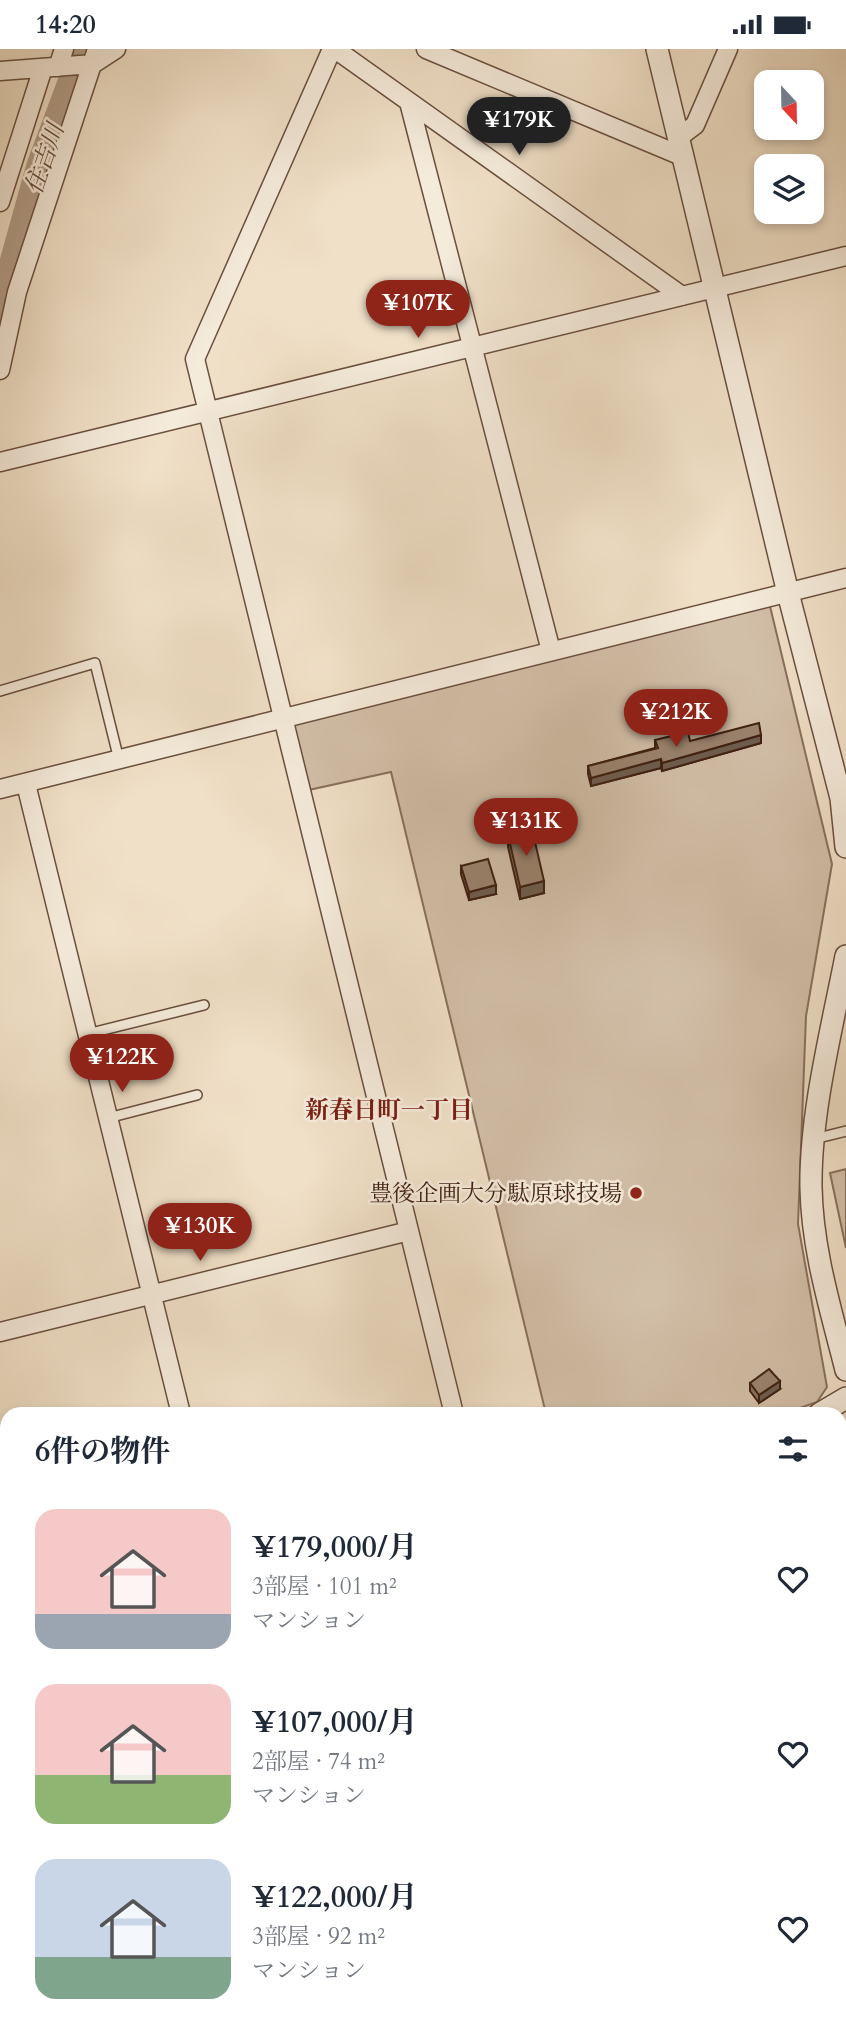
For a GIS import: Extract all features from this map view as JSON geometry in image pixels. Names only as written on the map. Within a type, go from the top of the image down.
[{"type":"street","points":[[0,71],[58,60],[95,57],[116,49]]},
{"type":"street","points":[[452,1407],[195,359],[333,49],[682,296]]},
{"type":"street","points":[[426,49],[681,147]]},
{"type":"street","points":[[657,49],[788,593],[841,798],[846,847]]},
{"type":"street","points":[[681,147],[695,125],[728,49]]},
{"type":"street","points":[[0,370],[17,292],[95,57]]},
{"type":"street","points":[[0,202],[58,60]]},
{"type":"street","points":[[409,102],[551,651]]},
{"type":"street","points":[[0,462],[846,256]]},
{"type":"street","points":[[0,789],[846,578]]},
{"type":"street","points":[[26,784],[179,1407]]},
{"type":"street","points":[[846,955],[839,1027],[814,1139],[811,1188],[822,1276],[846,1370]]},
{"type":"street","points":[[0,1332],[409,1230]]},
{"type":"street","points":[[831,1407],[846,1398]]},
{"type":"lane","points":[[0,691],[95,663],[119,760]]},
{"type":"lane","points":[[87,1034],[204,1005]]},
{"type":"lane","points":[[108,1118],[197,1095]]},
{"type":"lane","points":[[814,1139],[846,1131]]},
{"type":"shaded area","points":[[769,602],[832,864],[806,1016],[798,1224],[827,1387],[817,1402],[803,1407],[544,1407],[391,772],[304,791],[288,719]]},
{"type":"shaded area","points":[[846,1169],[846,1248],[830,1173]]},
{"type":"building","points":[[759,723],[761,735],[662,763],[661,759],[591,778],[588,766],[658,748],[655,740],[688,732],[690,741]]},
{"type":"building","points":[[532,829],[544,881],[520,887],[508,835]]},
{"type":"building","points":[[488,859],[496,885],[469,892],[461,866]]},
{"type":"building","points":[[769,1369],[780,1381],[759,1395],[750,1383]]},
{"type":"waterway","name":"住吉川","points":[[0,311],[40,167],[84,49]]},
{"type":"place","name":"豊後企画大分駄原球技場","points":[[636,1193]]},
{"type":"district","name":"新春日町一丁目","points":[[389,1110]]}]
